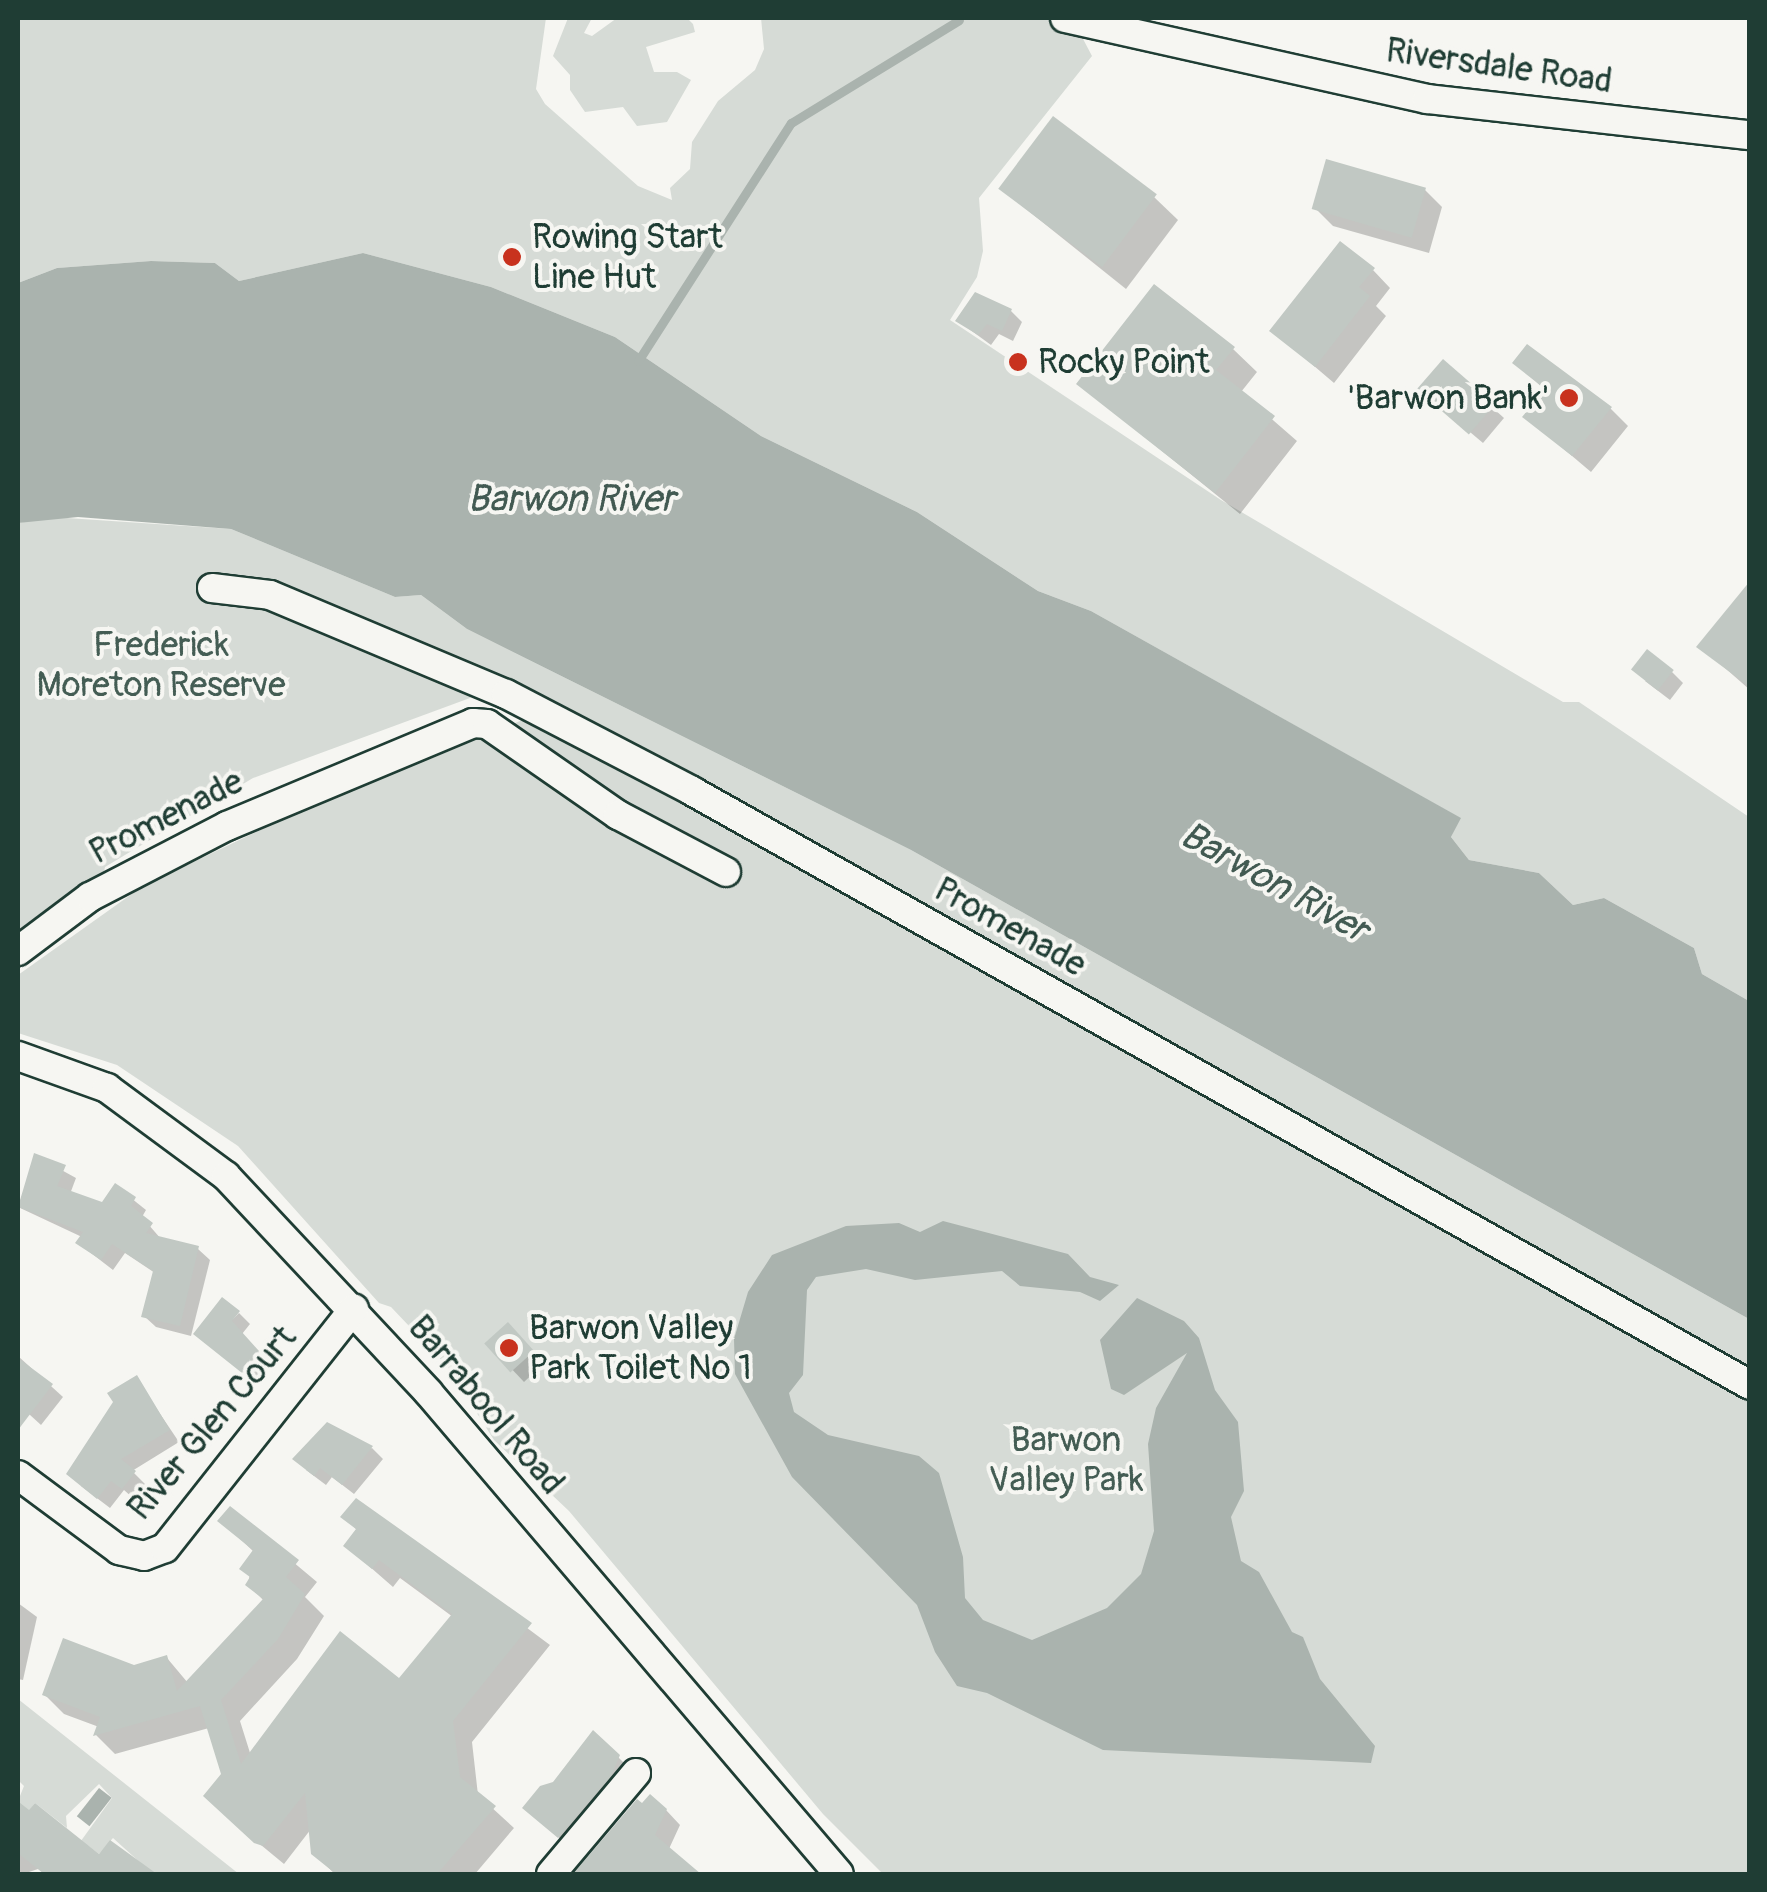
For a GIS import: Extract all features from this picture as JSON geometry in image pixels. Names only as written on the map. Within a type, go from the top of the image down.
[{"type":"street","name":"Riversdale Road","points":[[1073,19],[1427,99],[1750,136]]},
{"type":"street","name":"Promenade","points":[[212,588],[270,596],[506,694],[692,790],[1750,1385]]},
{"type":"street","name":"Promenade","points":[[18,951],[90,896],[227,826],[473,723],[487,724],[618,815],[726,872]]},
{"type":"street","name":"Barrabool Road","points":[[18,1056],[107,1088],[154,1118],[226,1176],[354,1309],[832,1872]]},
{"type":"street","name":"River Glen Court","points":[[18,1475],[120,1550],[144,1556],[166,1548],[354,1309]]},
{"type":"street","points":[[551,1874],[636,1774]]},
{"type":"green space","points":[[18,18],[546,18],[536,89],[545,104],[638,186],[672,200],[670,188],[690,169],[692,142],[718,101],[755,70],[764,49],[761,18],[1072,18],[1092,56],[979,198],[983,251],[977,277],[950,320],[1221,500],[1563,702],[1579,702],[1749,817],[1749,1001],[1702,974],[1694,948],[1604,898],[1573,905],[1539,873],[1469,860],[1451,837],[1460,818],[1091,611],[1038,591],[917,512],[761,436],[615,337],[491,287],[363,253],[239,281],[215,263],[151,261],[57,268],[18,283]]},
{"type":"green space","points":[[568,18],[592,18],[584,33],[592,36],[617,18],[687,18],[693,24],[695,32],[646,47],[654,72],[677,72],[691,80],[667,122],[637,126],[623,107],[585,112],[570,90],[570,75],[553,56]]},
{"type":"green space","name":"Barwon Valley Park","points":[[52,517],[231,529],[395,597],[421,595],[467,629],[911,850],[1749,1319],[1749,1874],[883,1874],[823,1814],[569,1511],[494,1440],[447,1366],[391,1307],[379,1303],[238,1146],[117,1065],[18,1033],[18,975],[143,886],[419,754],[430,759],[551,708],[482,675],[470,698],[253,778],[105,867],[101,885],[18,943],[18,523]]},
{"type":"green space","points":[[18,1699],[239,1874],[138,1874],[144,1866],[113,1838],[99,1854],[87,1845],[57,1874],[112,1798],[99,1784],[66,1816],[67,1828],[35,1803],[18,1825],[26,1808],[18,1801],[24,1786],[18,1780]]},
{"type":"water","name":"Barwon River","points":[[363,253],[491,287],[615,337],[761,436],[917,512],[1038,591],[1091,611],[1461,818],[1451,837],[1469,860],[1539,873],[1573,905],[1604,898],[1694,948],[1702,974],[1749,1001],[1749,1319],[911,850],[467,629],[421,595],[395,597],[231,529],[78,517],[18,523],[18,283],[57,268],[151,261],[215,263],[239,281]]},
{"type":"water","points":[[943,1221],[1068,1254],[1090,1277],[1119,1285],[1100,1301],[1080,1292],[1020,1286],[1002,1271],[915,1280],[866,1269],[816,1277],[807,1290],[803,1375],[789,1393],[794,1412],[828,1435],[919,1456],[939,1473],[963,1557],[965,1598],[983,1620],[1032,1640],[1107,1608],[1141,1574],[1154,1531],[1148,1444],[1156,1408],[1187,1353],[1124,1395],[1111,1389],[1100,1340],[1137,1298],[1184,1321],[1199,1338],[1215,1390],[1238,1422],[1244,1491],[1231,1517],[1241,1561],[1259,1572],[1292,1632],[1303,1637],[1320,1679],[1375,1746],[1371,1763],[1103,1750],[987,1693],[957,1686],[935,1652],[917,1605],[792,1477],[735,1374],[734,1339],[748,1292],[772,1255],[846,1226],[899,1223],[920,1232]]},
{"type":"water","points":[[99,1788],[112,1798],[89,1826],[77,1816]]},
{"type":"building","points":[[1053,116],[1157,194],[1102,267],[998,189]]},
{"type":"building","points":[[1326,159],[1426,188],[1412,238],[1312,209]]},
{"type":"building","points":[[1340,241],[1375,268],[1359,287],[1370,296],[1315,367],[1269,331]]},
{"type":"building","points":[[1154,284],[1235,347],[1216,370],[1275,416],[1215,493],[1076,384]]},
{"type":"building","points":[[975,292],[1012,309],[1002,331],[987,324],[978,335],[955,321]]},
{"type":"building","name":"'Barwon Bank'","points":[[1527,344],[1612,407],[1572,456],[1522,417],[1545,389],[1512,363]]},
{"type":"building","points":[[1443,359],[1495,404],[1469,434],[1417,389]]},
{"type":"building","points":[[1750,581],[1750,687],[1696,647]]},
{"type":"building","points":[[1647,649],[1674,670],[1658,690],[1631,669]]},
{"type":"building","points":[[34,1153],[66,1165],[57,1186],[102,1202],[115,1183],[136,1197],[131,1206],[153,1223],[146,1233],[199,1246],[180,1326],[141,1317],[153,1271],[112,1244],[101,1260],[75,1243],[83,1232],[18,1207]]},
{"type":"building","points":[[222,1297],[240,1311],[232,1321],[259,1351],[242,1373],[193,1334]]},
{"type":"building","name":"Barwon Valley Park Toilet No 1","points":[[508,1322],[534,1351],[510,1372],[484,1343]]},
{"type":"building","points":[[18,1358],[53,1384],[18,1430]]},
{"type":"building","points":[[137,1375],[170,1430],[121,1459],[136,1471],[122,1489],[111,1481],[97,1499],[66,1474],[113,1402],[107,1393]]},
{"type":"building","points":[[327,1422],[373,1446],[342,1485],[320,1468],[314,1476],[292,1459]]},
{"type":"building","points":[[356,1498],[532,1623],[453,1721],[460,1777],[496,1806],[437,1874],[336,1874],[311,1854],[305,1793],[263,1846],[254,1843],[203,1796],[221,1774],[200,1706],[93,1736],[100,1717],[42,1695],[63,1638],[134,1665],[167,1655],[177,1691],[263,1599],[245,1585],[250,1577],[239,1569],[253,1550],[217,1521],[230,1506],[299,1560],[286,1577],[305,1594],[278,1639],[221,1700],[241,1764],[340,1631],[399,1678],[452,1614],[379,1560],[372,1569],[343,1546],[356,1529],[340,1517]]},
{"type":"building","points":[[593,1730],[620,1755],[611,1776],[558,1838],[522,1808],[540,1786],[553,1782]]},
{"type":"building","points":[[650,1794],[667,1809],[655,1835],[701,1874],[573,1874],[637,1799],[642,1803]]},
{"type":"building","points":[[18,1801],[29,1810],[35,1803],[99,1854],[110,1840],[157,1874],[44,1874],[18,1853]]},
{"type":"waterway","points":[[638,361],[791,123],[959,20]]},
{"type":"place","name":"Rowing Start Line Hut","points":[[512,257]]},
{"type":"place","name":"Rocky Point","points":[[1018,362]]},
{"type":"place","name":"'Barwon Bank'","points":[[1569,398]]},
{"type":"place","name":"Barwon Valley Park Toilet No 1","points":[[509,1348]]},
{"type":"park label","name":"Frederick Moreton Reserve","points":[[161,665]]}]
